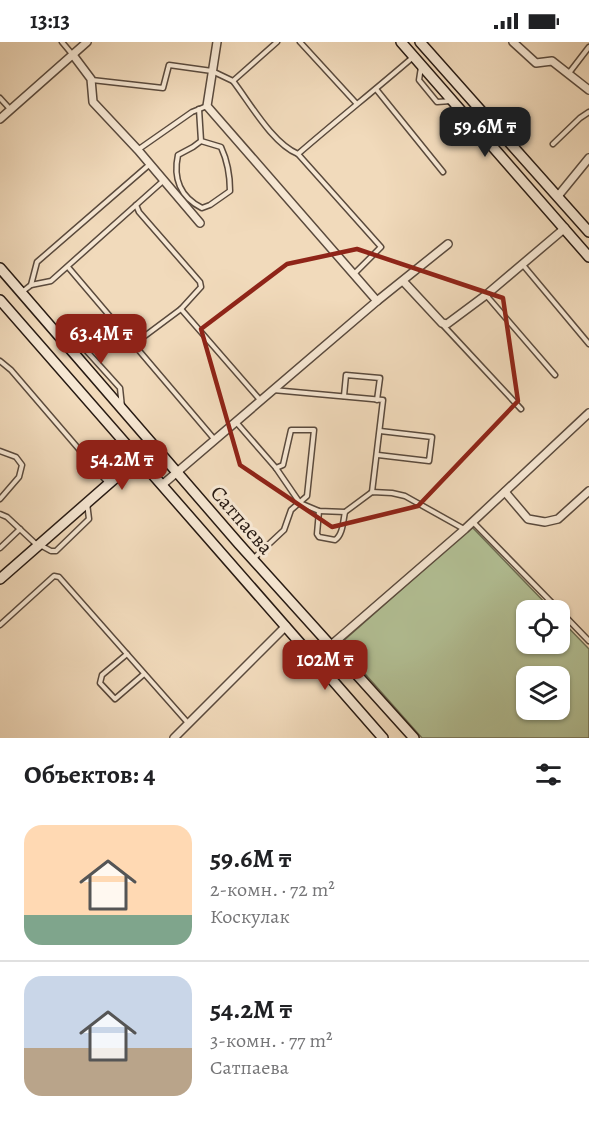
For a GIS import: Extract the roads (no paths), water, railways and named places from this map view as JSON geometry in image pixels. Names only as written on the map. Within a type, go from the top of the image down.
[{"type":"street","points":[[0,119],[87,42]]},
{"type":"street","points":[[217,42],[207,106],[377,301]]},
{"type":"street","points":[[400,42],[589,256]]},
{"type":"street","points":[[420,42],[589,232]]},
{"type":"street","points":[[513,42],[536,63],[552,61],[589,90]]},
{"type":"street","points":[[73,55],[91,80],[93,102],[138,150],[200,223]]},
{"type":"street","points":[[547,209],[589,158]]},
{"type":"street","points":[[403,281],[442,323],[451,322],[565,228]]},
{"type":"street","points":[[162,485],[377,301],[448,244]]},
{"type":"street","name":"Сатпаева","points":[[0,268],[273,582],[414,738]]},
{"type":"street","name":"Сатпаева","points":[[0,300],[383,738]]},
{"type":"street","points":[[315,659],[465,530],[589,413]]},
{"type":"street","points":[[0,579],[153,445]]},
{"type":"street","points":[[505,492],[528,519],[545,522],[558,519],[589,490]]},
{"type":"street","points":[[259,595],[273,582]]},
{"type":"street","points":[[174,738],[286,626]]},
{"type":"lane","points":[[62,42],[73,55]]},
{"type":"lane","points":[[232,81],[277,42]]},
{"type":"lane","points":[[300,42],[356,103]]},
{"type":"lane","points":[[569,73],[589,46]]},
{"type":"lane","points":[[298,154],[413,57]]},
{"type":"lane","points":[[91,80],[163,88],[169,65],[213,71],[232,81],[276,137],[289,150],[298,154],[381,247],[354,275]]},
{"type":"lane","points":[[376,89],[443,172]]},
{"type":"lane","points":[[0,98],[10,110]]},
{"type":"lane","points":[[138,150],[192,112],[207,106]]},
{"type":"lane","points":[[199,109],[201,141]]},
{"type":"lane","points":[[553,144],[589,112]]},
{"type":"lane","points":[[201,141],[220,147],[224,154],[230,182],[230,191],[202,208],[194,204],[185,193],[176,179],[175,169],[178,155],[201,141]]},
{"type":"lane","points":[[31,285],[36,262],[150,164]]},
{"type":"lane","points":[[21,293],[31,285],[51,281],[163,181]]},
{"type":"lane","points":[[134,344],[181,309],[201,287],[200,282],[139,212],[136,205]]},
{"type":"lane","points":[[523,264],[589,344]]},
{"type":"lane","points":[[68,267],[215,440]]},
{"type":"lane","points":[[486,295],[555,375]]},
{"type":"lane","points":[[181,309],[261,401]]},
{"type":"lane","points":[[442,323],[521,409]]},
{"type":"lane","points":[[0,361],[11,370],[109,484]]},
{"type":"lane","points":[[344,396],[346,375],[380,378],[377,400]]},
{"type":"lane","points":[[273,390],[383,400],[372,492]]},
{"type":"lane","points":[[236,422],[276,468],[300,503],[319,511],[345,512],[372,492],[392,493],[405,496],[465,530]]},
{"type":"lane","points":[[253,559],[284,530],[291,510],[307,496],[314,430],[291,430],[283,465],[276,468]]},
{"type":"lane","points":[[378,455],[429,461],[432,437],[380,431]]},
{"type":"lane","points":[[0,451],[16,457],[22,465],[19,477],[0,499]]},
{"type":"lane","points":[[0,514],[7,517],[38,545],[56,551],[89,519],[87,503]]},
{"type":"lane","points":[[319,511],[317,534],[319,537],[335,540],[341,533],[345,512]]},
{"type":"lane","points":[[473,522],[548,600]]},
{"type":"lane","points":[[0,548],[20,529]]},
{"type":"lane","points":[[0,625],[40,587],[57,576],[188,724]]},
{"type":"lane","points":[[570,622],[589,641]]},
{"type":"lane","points":[[127,654],[102,675],[100,683],[115,699],[144,674]]}]
